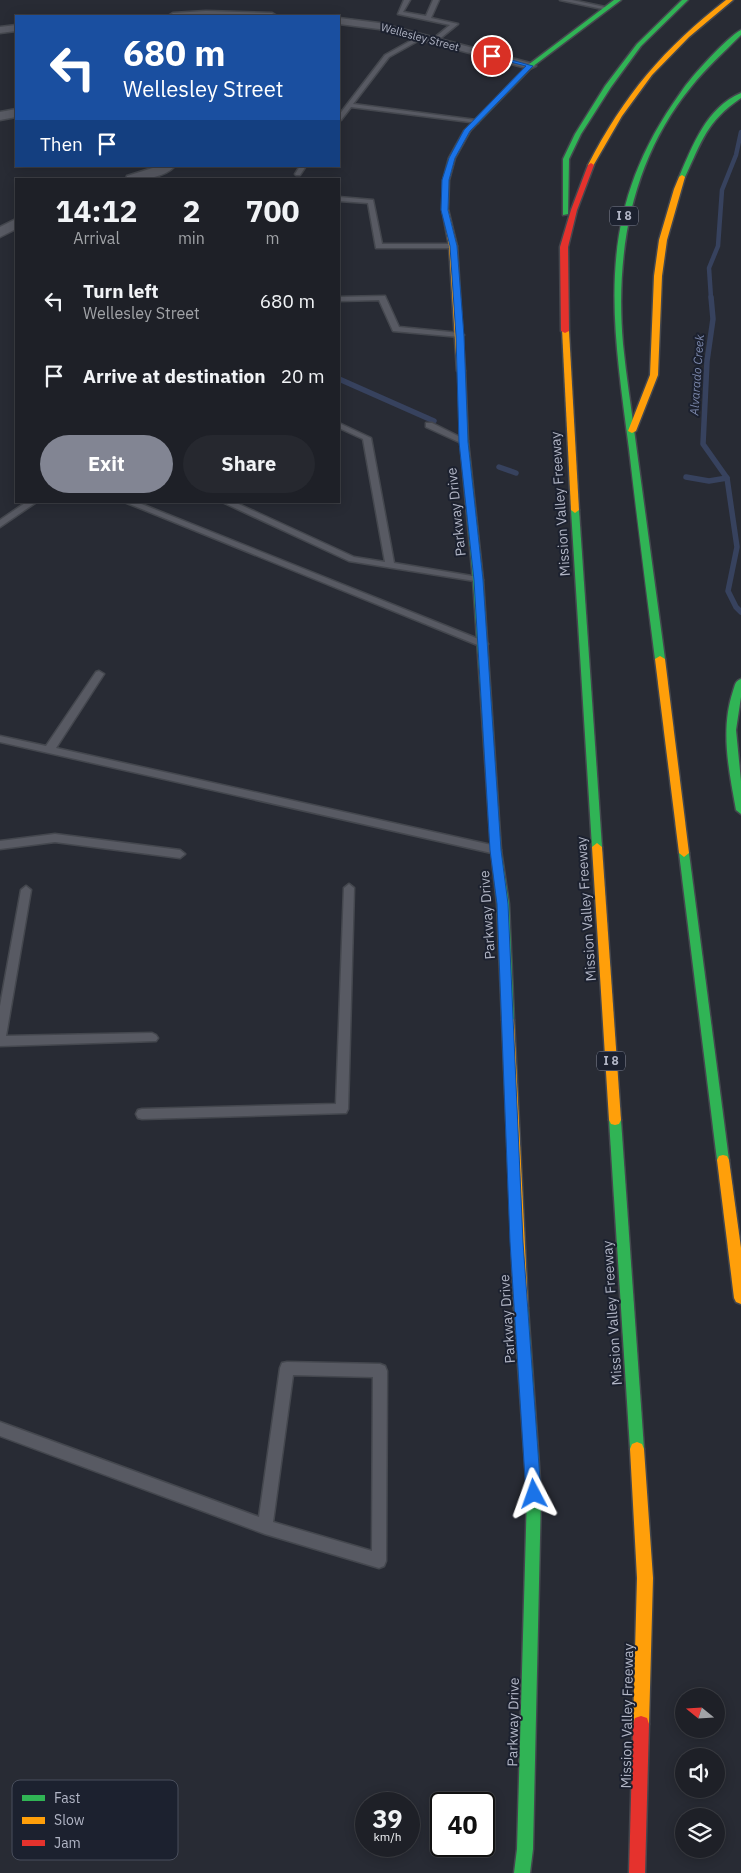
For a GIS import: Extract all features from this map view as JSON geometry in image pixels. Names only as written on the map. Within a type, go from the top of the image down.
[{"type":"main road","name":"Parkway Drive","points":[[522,1873],[525,1849],[534,1494],[517,1242],[503,904],[496,850],[478,580],[464,442],[460,336],[453,246],[445,210],[446,180],[452,158],[468,130],[530,66],[618,0]]},
{"type":"main road","points":[[563,248],[566,159],[578,134],[608,86],[639,45],[668,14],[685,0]]},
{"type":"main road","name":"Mission Valley Freeway","points":[[637,1873],[645,1578],[565,353],[563,248],[590,166],[607,131],[626,101],[651,70],[682,39],[730,0]]},
{"type":"main road","name":"I 8","points":[[741,32],[687,88],[669,113],[642,165],[625,211],[618,254],[616,292],[631,435],[741,1298]]},
{"type":"main road","points":[[631,435],[654,375],[658,276],[663,240],[677,188],[705,127],[722,108],[741,95]]},
{"type":"main road","points":[[741,682],[729,734],[741,810]]},
{"type":"street","points":[[190,15],[239,15]]},
{"type":"street","name":"Wellesley Street","points":[[340,21],[379,26],[530,66]]},
{"type":"street","points":[[0,30],[15,28]]},
{"type":"street","points":[[0,116],[15,113]]},
{"type":"street","points":[[135,178],[167,167]]},
{"type":"street","points":[[0,233],[15,224]]},
{"type":"lane","points":[[407,0],[400,13],[455,24],[435,40]]},
{"type":"lane","points":[[428,19],[436,0]]},
{"type":"lane","points":[[563,0],[607,8]]},
{"type":"lane","points":[[340,118],[387,56],[421,37]]},
{"type":"lane","points":[[349,105],[476,122]]},
{"type":"lane","points":[[298,174],[302,167]]},
{"type":"lane","points":[[340,199],[371,201],[378,246],[453,246]]},
{"type":"lane","points":[[340,300],[382,298],[396,329],[460,336]]},
{"type":"lane","points":[[340,425],[366,438],[390,565]]},
{"type":"lane","points":[[429,425],[464,442]]},
{"type":"lane","points":[[0,524],[31,503]]},
{"type":"lane","points":[[131,503],[483,644]]},
{"type":"lane","points":[[228,503],[352,559],[478,580]]},
{"type":"lane","points":[[49,750],[99,674]]},
{"type":"lane","points":[[0,739],[496,850]]},
{"type":"lane","points":[[0,845],[54,838],[180,854]]},
{"type":"lane","points":[[142,1114],[342,1109],[349,888]]},
{"type":"lane","points":[[26,890],[0,1040],[152,1038]]},
{"type":"lane","points":[[0,1429],[265,1527],[379,1560],[380,1371],[287,1368],[265,1527]]},
{"type":"waterway","name":"Alvarado Creek","points":[[711,298],[709,268],[718,246],[722,190],[736,155],[741,132]]},
{"type":"waterway","name":"Alvarado Creek","points":[[711,297],[713,319],[707,361],[703,444],[727,478]]},
{"type":"waterway","points":[[340,379],[434,421]]},
{"type":"waterway","points":[[499,467],[516,473]]},
{"type":"waterway","points":[[686,477],[709,481],[727,478]]},
{"type":"waterway","name":"Alvarado Creek","points":[[727,478],[737,547],[728,591],[736,607],[741,612]]},
{"type":"traffic: fast","points":[[467,131],[530,66],[618,0]]},
{"type":"traffic: fast","points":[[565,214],[566,159],[578,134],[608,86],[639,45],[685,0]]},
{"type":"traffic: fast","points":[[660,659],[619,344],[617,309],[621,241],[627,208],[637,176],[650,145],[667,115],[694,79],[741,32]]},
{"type":"traffic: fast","points":[[682,177],[705,127],[722,108],[741,95]]},
{"type":"traffic: fast","points":[[461,371],[464,441],[478,580],[496,850],[503,904],[508,1020]]},
{"type":"traffic: fast","points":[[575,510],[597,847]]},
{"type":"traffic: fast","points":[[741,682],[736,698],[731,730],[733,762],[741,810]]},
{"type":"traffic: fast","points":[[684,853],[723,1160]]},
{"type":"traffic: fast","points":[[615,1120],[637,1449]]},
{"type":"traffic: fast","points":[[521,1308],[534,1494],[525,1849],[522,1873]]},
{"type":"traffic: slow","points":[[591,165],[618,116],[650,74],[687,35],[730,0]]},
{"type":"traffic: slow","points":[[461,371],[453,246],[445,209],[446,180],[452,158],[467,131]]},
{"type":"traffic: slow","points":[[632,431],[654,375],[658,276],[663,240],[682,177]]},
{"type":"traffic: slow","points":[[565,331],[575,510]]},
{"type":"traffic: slow","points":[[660,659],[684,853]]},
{"type":"traffic: slow","points":[[597,847],[615,1120]]},
{"type":"traffic: slow","points":[[508,1020],[521,1308]]},
{"type":"traffic: slow","points":[[723,1160],[741,1298]]},
{"type":"traffic: slow","points":[[637,1449],[645,1578],[641,1724]]},
{"type":"traffic: jam","points":[[565,331],[564,247],[574,210],[591,165]]},
{"type":"traffic: jam","points":[[637,1873],[641,1724]]},
{"type":"route","points":[[492,56],[530,66],[468,130],[452,158],[446,180],[445,210],[453,246],[460,336],[464,442],[478,580],[496,850],[503,904],[517,1242],[534,1494]]}]
